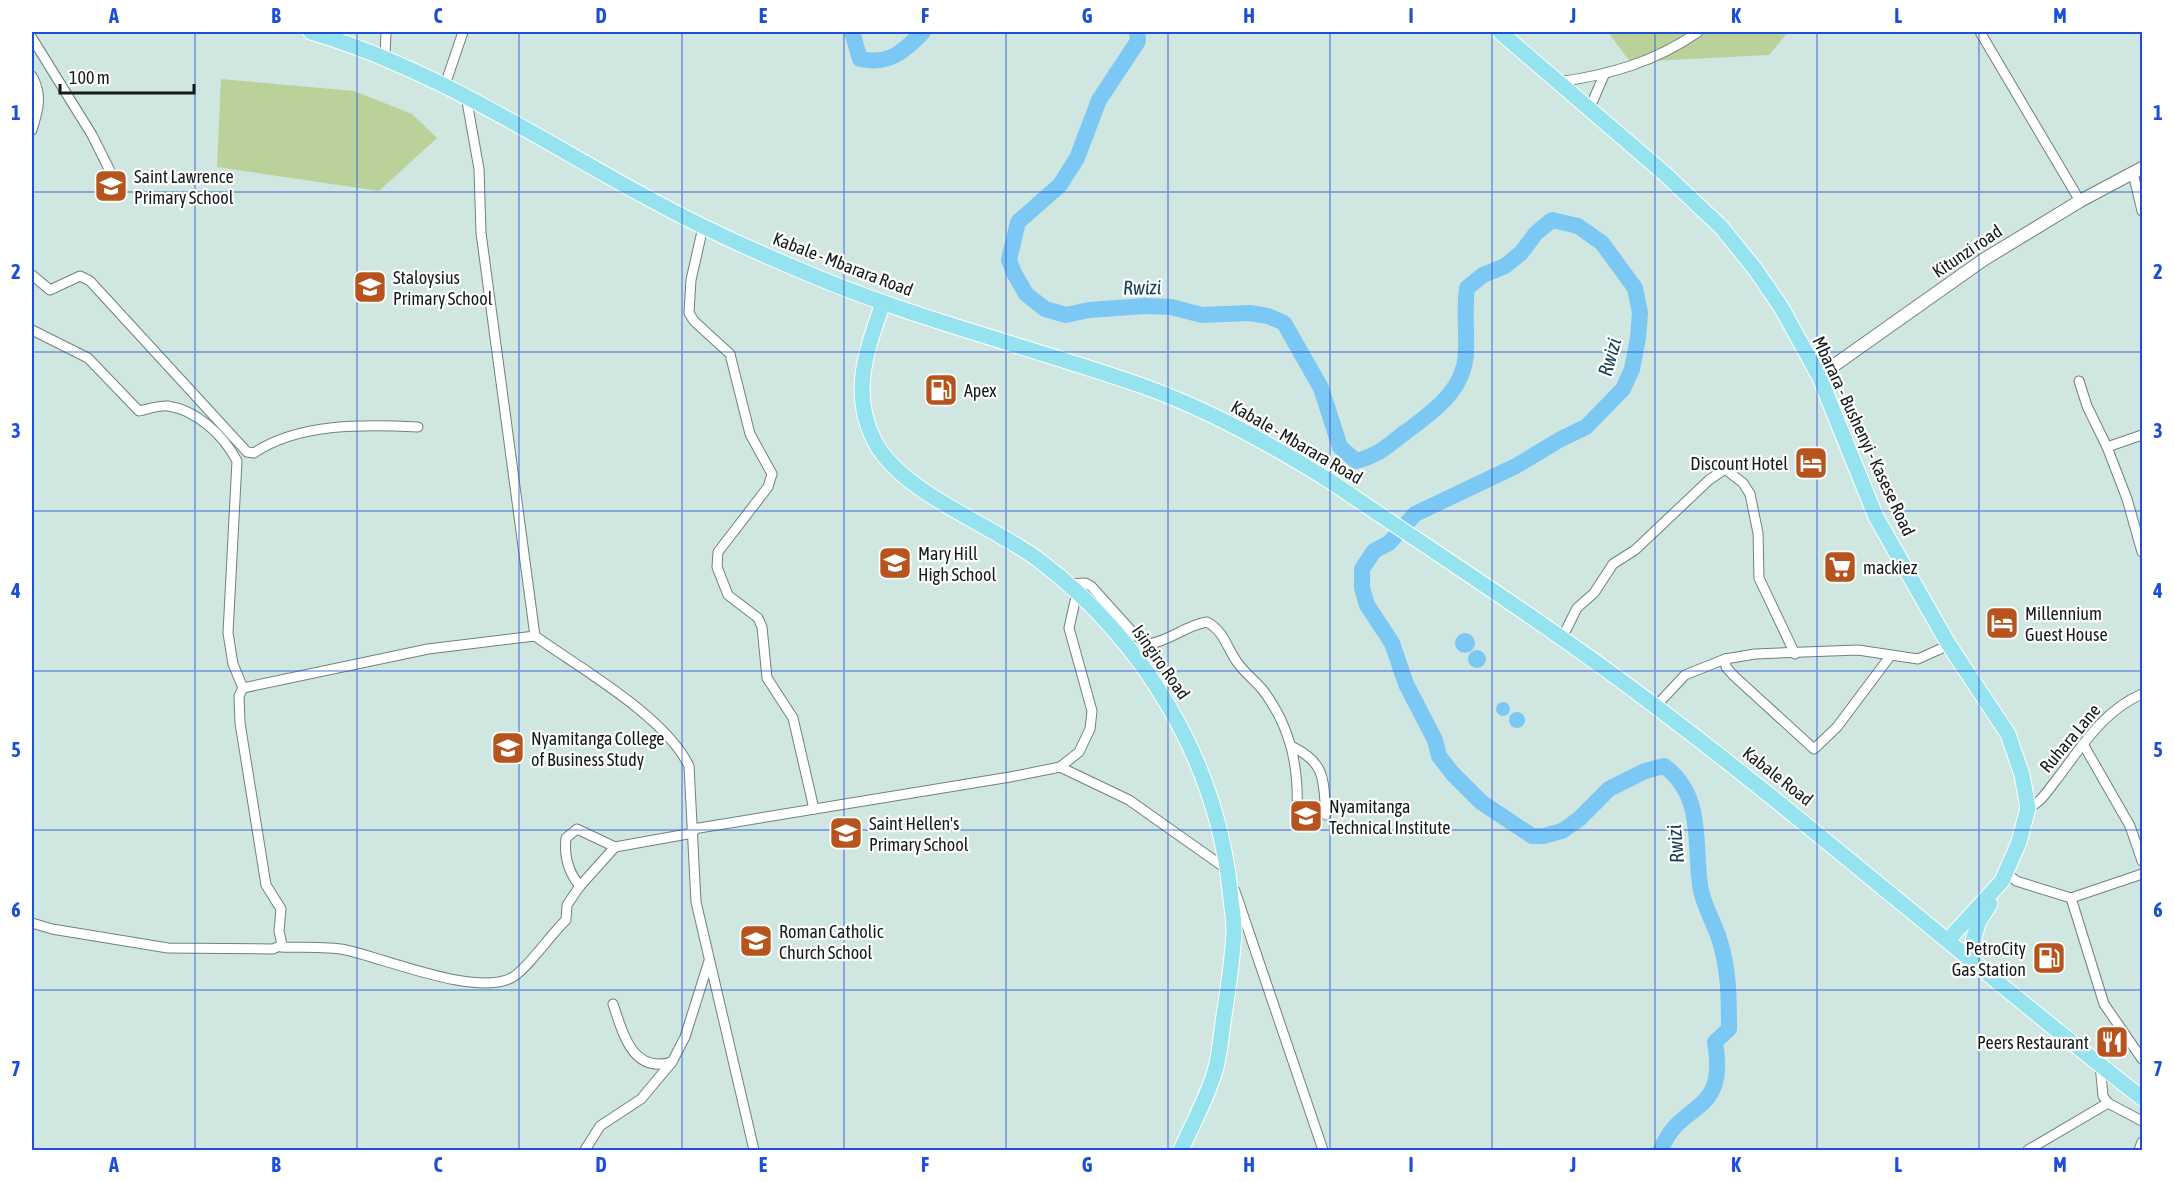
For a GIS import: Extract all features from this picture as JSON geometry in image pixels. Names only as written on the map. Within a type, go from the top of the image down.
[{"type":"main road","name":"Kabale - Mbarara Road","points":[[311,32],[385,57],[466,96],[703,227],[796,269],[883,303],[1142,385],[1205,411],[1281,451],[1371,509]]},
{"type":"main road","name":"Mbarara - Bushenyi - Kasese Road","points":[[1500,32],[1665,174],[1721,227],[1755,269],[1781,307],[1819,376],[1876,517],[1949,645],[1999,709],[2014,735],[2026,764],[2032,810],[2021,854],[1983,915],[1971,943],[1969,957]]},
{"type":"main road","name":"Isingiro Road","points":[[883,303],[861,377],[864,417],[875,442],[891,464],[916,486],[996,531],[1073,588],[1141,662],[1169,704],[1192,751],[1216,813],[1227,869],[1234,930],[1226,1005],[1215,1071],[1181,1150]]},
{"type":"main road","name":"Kabale Road","points":[[1371,509],[1656,706],[1796,814],[2142,1098]]},
{"type":"main road","name":"Mbarara - Bushenyi - Kasese Road","points":[[1948,940],[2009,875]]},
{"type":"main road","points":[[1927,922],[1949,924],[1971,914]]},
{"type":"street","points":[[385,57],[386,32]]},
{"type":"street","points":[[445,86],[463,32]]},
{"type":"street","points":[[1558,82],[1604,75],[1642,62],[1698,32]]},
{"type":"street","points":[[1980,32],[2080,201]]},
{"type":"street","points":[[32,38],[92,135],[120,189]]},
{"type":"street","points":[[1589,110],[1604,75]]},
{"type":"street","points":[[32,76],[37,86],[39,105],[32,130]]},
{"type":"street","points":[[466,96],[479,169],[481,233],[535,636]]},
{"type":"street","points":[[2138,170],[2142,211]]},
{"type":"street","name":"Kitunzi road","points":[[1819,376],[1983,260],[2080,201],[2138,170]]},
{"type":"street","points":[[703,227],[691,280],[689,313],[694,321],[730,354],[750,434],[772,474],[768,487],[718,552],[717,567],[728,595],[758,618],[762,627],[767,678],[793,718],[814,809]]},
{"type":"street","points":[[32,275],[50,290],[80,276],[90,281],[247,452],[254,453],[277,439],[328,429],[389,425],[418,427]]},
{"type":"street","points":[[32,330],[88,358],[140,411],[167,405],[202,419],[233,452],[239,470],[232,538],[228,633],[233,664],[243,688],[239,696],[240,723],[266,885],[281,909],[279,931],[281,947]]},
{"type":"street","points":[[2079,381],[2087,406],[2107,447],[2127,499],[2142,552]]},
{"type":"street","points":[[2107,447],[2142,435]]},
{"type":"street","points":[[1562,640],[1577,608],[1594,593],[1613,564],[1644,543],[1709,480],[1725,469],[1743,483],[1750,494],[1758,533],[1759,578],[1795,654]]},
{"type":"street","points":[[32,923],[52,929],[168,948],[273,950],[281,947],[345,950],[462,982],[489,983],[512,978],[554,929],[566,920],[567,905],[580,886],[615,847],[814,809],[1060,767],[1079,752],[1092,720],[1069,628],[1073,588],[1085,584],[1091,586],[1136,636],[1149,644],[1160,643],[1199,623],[1207,622],[1221,633],[1236,661],[1262,690],[1283,722],[1293,747],[1298,787],[1297,810]]},
{"type":"street","points":[[243,688],[428,649],[535,636],[647,716],[681,749],[689,766],[696,902],[754,1150]]},
{"type":"street","points":[[1656,706],[1685,675],[1725,659],[1755,654],[1858,650],[1918,659],[1949,645]]},
{"type":"street","points":[[1725,659],[1726,667],[1734,676],[1814,749],[1837,727],[1891,655]]},
{"type":"street","name":"Ruhara Lane","points":[[2031,807],[2083,744],[2115,710],[2142,694]]},
{"type":"street","points":[[2083,744],[2130,826],[2142,861]]},
{"type":"street","points":[[1293,747],[1315,761],[1322,773],[1326,815]]},
{"type":"street","points":[[1060,767],[1129,800],[1227,869],[1323,1150]]},
{"type":"street","points":[[580,886],[568,867],[566,838],[577,829],[615,847]]},
{"type":"street","points":[[2009,875],[2016,881],[2071,898],[2142,874]]},
{"type":"street","points":[[2071,898],[2104,1004],[2142,1059]]},
{"type":"street","points":[[585,1150],[600,1126],[641,1099],[672,1062],[685,1036],[709,960]]},
{"type":"street","points":[[613,1004],[629,1048],[637,1058],[663,1065],[672,1062]]},
{"type":"street","points":[[2100,1064],[2103,1096],[2108,1103],[2142,1121]]},
{"type":"street","points":[[2028,1150],[2108,1103]]},
{"type":"street","points":[[2139,1150],[2142,1142]]},
{"type":"green space","points":[[1608,32],[1788,32],[1769,55],[1630,62]]},
{"type":"green space","points":[[221,79],[354,91],[412,114],[437,138],[379,191],[217,167]]},
{"type":"water","points":[[1465,633],[1472,636],[1475,643],[1472,650],[1465,653],[1458,650],[1455,643],[1458,636]]},
{"type":"water","points":[[1477,650],[1483,653],[1486,659],[1483,665],[1477,668],[1471,665],[1468,659],[1471,653]]},
{"type":"water","points":[[1500,702],[1506,702],[1510,709],[1506,716],[1500,716],[1496,712],[1496,706]]},
{"type":"water","points":[[1517,712],[1525,720],[1517,728],[1509,720]]},
{"type":"waterway","name":"Rwizi","points":[[852,32],[860,59],[870,60],[880,60],[895,55],[909,46],[923,32]]},
{"type":"waterway","name":"Rwizi","points":[[1137,32],[1138,41],[1099,100],[1077,158],[1060,185],[1018,222],[1009,260],[1026,294],[1045,309],[1066,315],[1089,310],[1145,306],[1171,307],[1202,315],[1249,313],[1268,316],[1284,323],[1321,388],[1340,447],[1356,461],[1383,449],[1427,416],[1454,389],[1460,378],[1466,353],[1467,288],[1483,275],[1505,266],[1521,253],[1536,233],[1552,220],[1578,226],[1602,243],[1635,288],[1640,313],[1638,338],[1632,369],[1623,389],[1586,427],[1516,466],[1415,514],[1389,543],[1374,551],[1362,569],[1362,588],[1367,605],[1392,643],[1406,684],[1435,740],[1439,756],[1452,773],[1481,802],[1532,836],[1543,836],[1562,831],[1579,819],[1609,789],[1645,771],[1664,766],[1677,778],[1686,791],[1695,820],[1701,892],[1718,935],[1727,974],[1729,1029],[1715,1042],[1717,1066],[1715,1084],[1709,1096],[1679,1122],[1669,1134],[1661,1150]]},
{"type":"place","name":"Saint Lawrence Primary School","points":[[111,186]]},
{"type":"place","name":"Staloysius Primary School","points":[[370,287]]},
{"type":"place","name":"Apex","points":[[941,390]]},
{"type":"place","name":"Discount Hotel","points":[[1811,463]]},
{"type":"place","name":"Mary Hill High School","points":[[895,563]]},
{"type":"place","name":"mackiez","points":[[1840,567]]},
{"type":"place","name":"Millennium Guest House","points":[[2002,623]]},
{"type":"place","name":"Nyamitanga College of Business Study","points":[[508,748]]},
{"type":"place","name":"Nyamitanga Technical Institute","points":[[1306,816]]},
{"type":"place","name":"Saint Hellen's Primary School","points":[[846,833]]},
{"type":"place","name":"Roman Catholic Church School","points":[[756,941]]},
{"type":"place","name":"PetroCity Gas Station","points":[[2049,958]]},
{"type":"place","name":"Peers Restaurant","points":[[2112,1042]]}]
